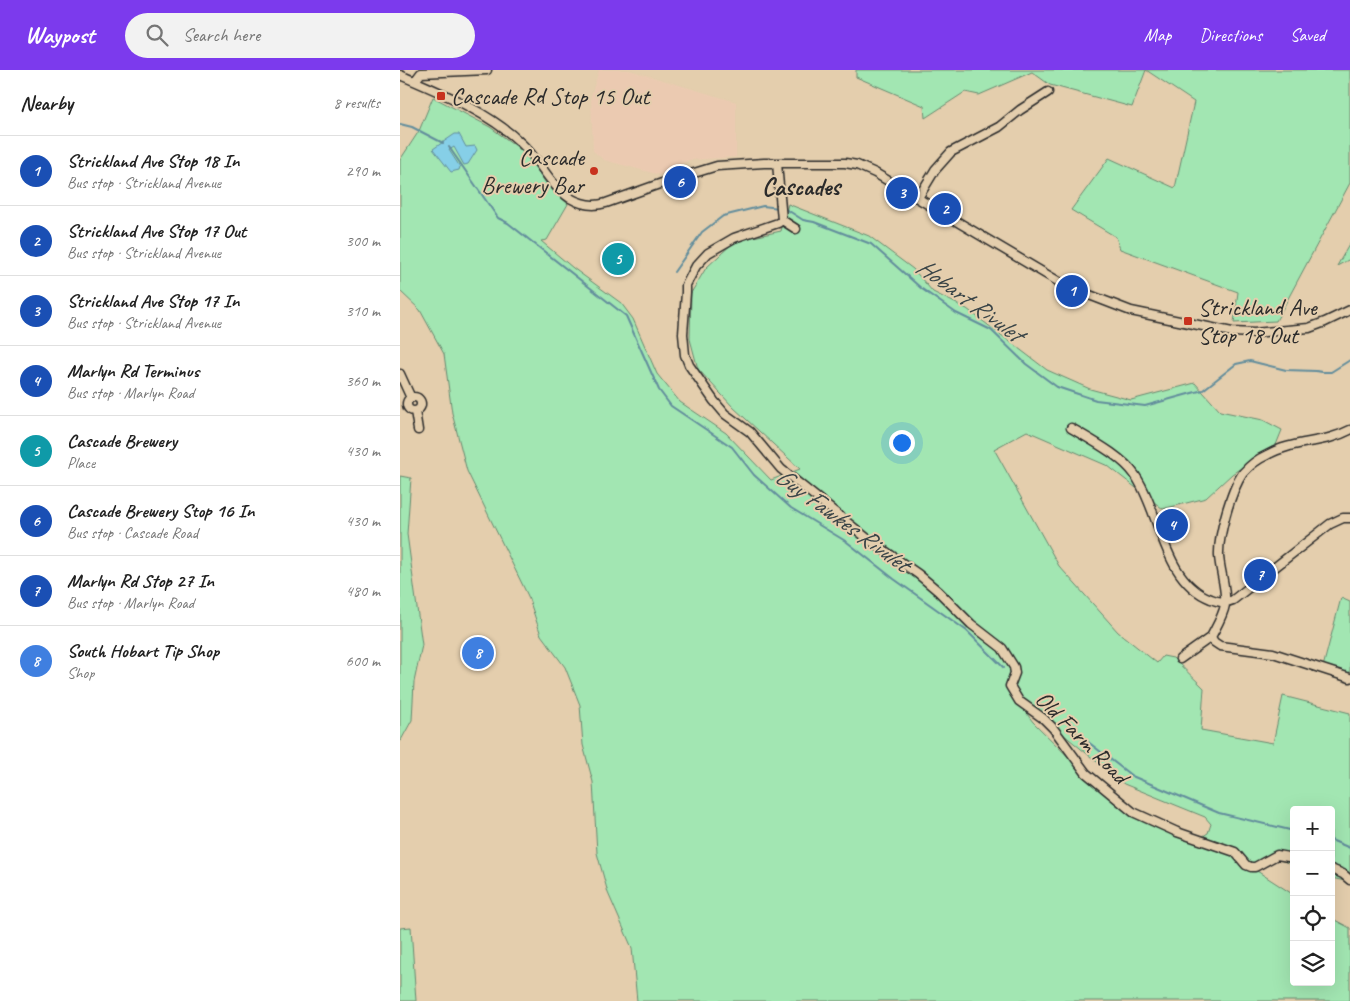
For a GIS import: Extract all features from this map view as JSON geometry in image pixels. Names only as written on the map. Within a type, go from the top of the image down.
[{"type":"street","points":[[415,81],[422,73],[487,70]]},
{"type":"street","points":[[400,74],[477,112],[509,132],[530,151],[553,184],[575,200],[586,205],[603,204],[717,166],[837,162],[856,165],[870,171],[1066,286],[1131,311],[1232,332],[1254,333],[1297,330],[1317,326],[1350,310]]},
{"type":"street","points":[[918,198],[935,170],[951,152],[966,143],[992,132],[1048,92]]},
{"type":"street","points":[[777,163],[782,220],[796,229]]},
{"type":"street","name":"Old Farm Road","points":[[782,220],[778,224],[727,242],[708,253],[696,266],[686,285],[683,340],[685,354],[703,388],[725,414],[750,432],[781,469],[868,539],[928,582],[971,624],[1002,648],[1009,656],[1014,667],[1015,673],[1010,686],[1019,701],[1044,719],[1086,773],[1132,812],[1177,832],[1235,852],[1246,865],[1251,867],[1255,867],[1277,855],[1290,857]]},
{"type":"street","points":[[400,374],[410,398],[417,398],[421,402],[419,409],[415,411],[418,430]]},
{"type":"street","points":[[1071,428],[1096,443],[1130,468],[1144,492],[1174,566],[1180,575],[1199,594],[1213,600],[1225,603],[1232,600],[1330,524],[1343,518],[1350,518]]},
{"type":"street","points":[[1180,659],[1211,637],[1222,614],[1225,603],[1219,560],[1219,544],[1231,500],[1242,475],[1252,464],[1267,454],[1281,448],[1328,440],[1350,430]]},
{"type":"street","points":[[1211,637],[1220,646],[1273,653],[1350,678]]},
{"type":"street","points":[[1335,871],[1350,880]]},
{"type":"shaded area","points":[[599,70],[629,70],[736,102],[736,157],[689,160],[660,175],[604,160],[593,151],[591,96]]},
{"type":"green space","points":[[856,70],[1146,70],[1132,107],[1050,85],[1032,72],[979,95],[965,92],[925,118],[924,106],[856,77]]},
{"type":"green space","points":[[1146,70],[1350,70],[1350,183],[1276,321],[1234,323],[1238,292],[1120,249],[1116,237],[1071,210],[1109,158],[1175,188],[1194,102]]},
{"type":"green space","points":[[433,97],[490,127],[516,146],[527,156],[548,186],[568,204],[547,240],[541,241],[573,268],[621,303],[633,319],[657,374],[680,402],[726,433],[771,480],[800,469],[733,407],[698,369],[690,339],[691,293],[706,268],[735,241],[781,231],[788,204],[869,236],[913,269],[933,292],[967,309],[1047,370],[1090,389],[1131,400],[1195,383],[1220,411],[1263,420],[1282,430],[1276,445],[1232,474],[1206,498],[1163,509],[1108,466],[1027,431],[994,449],[1059,566],[1118,632],[1157,663],[1163,656],[1173,658],[1204,688],[1201,730],[1273,743],[1283,696],[1350,713],[1350,882],[1335,879],[1335,806],[1290,806],[1290,864],[1272,857],[1257,871],[1290,892],[1290,986],[1335,986],[1335,920],[1350,928],[1350,1001],[637,1001],[632,948],[608,893],[597,853],[593,782],[583,745],[580,705],[565,667],[541,635],[528,596],[467,471],[452,413],[444,354],[420,310],[400,291],[400,160],[419,131]],"holes":[[[1036,712],[1124,784],[1205,817],[1211,824],[1208,833],[1200,838],[1181,838],[1110,798],[1027,714]]]},
{"type":"green space","points":[[1350,243],[1350,259],[1337,266]]},
{"type":"green space","points":[[400,476],[411,478],[407,534],[422,645],[414,682],[412,720],[400,742]]},
{"type":"green space","points":[[1341,598],[1350,602],[1350,673],[1323,667]]},
{"type":"green space","points":[[411,927],[416,1001],[400,1001],[400,928]]},
{"type":"water","points":[[455,134],[459,134],[466,147],[475,146],[477,150],[468,164],[464,165],[454,147],[449,150],[460,167],[459,170],[451,172],[433,149]]},
{"type":"waterway","name":"Hobart Rivulet","points":[[400,124],[412,127],[443,143]]},
{"type":"waterway","name":"Guy Fawkes Rivulet","points":[[449,147],[498,218],[508,223],[626,316],[659,390],[671,406],[732,447],[754,475],[791,508],[847,542],[894,579],[967,631],[1004,668]]},
{"type":"waterway","name":"Hobart Rivulet","points":[[674,272],[702,232],[723,216],[763,206],[779,208]]},
{"type":"waterway","name":"Hobart Rivulet","points":[[784,209],[803,220],[814,222],[871,244],[922,289],[956,313],[991,330],[1026,364],[1057,387],[1096,400],[1145,406],[1203,390],[1236,364],[1250,361],[1286,370],[1331,372],[1350,360]]},
{"type":"waterway","name":"Guy Fawkes Rivulet","points":[[1070,728],[1132,776],[1219,813],[1290,830]]},
{"type":"waterway","name":"Guy Fawkes Rivulet","points":[[1335,842],[1350,848]]},
{"type":"place","name":"Cascade Rd Stop 15 Out","points":[[441,96]]},
{"type":"place","name":"Cascade Brewery Bar","points":[[594,171]]},
{"type":"place","name":"Cascade Brewery Stop 16 In","points":[[680,182]]},
{"type":"place","name":"Strickland Ave Stop 17 In","points":[[902,193]]},
{"type":"place","name":"Strickland Ave Stop 17 Out","points":[[945,209]]},
{"type":"place","name":"Cascade Brewery","points":[[618,259]]},
{"type":"place","name":"Strickland Ave Stop 18 In","points":[[1072,291]]},
{"type":"place","name":"Strickland Ave Stop 18 Out","points":[[1188,321]]},
{"type":"place","name":"Marlyn Rd Terminus","points":[[1172,525]]},
{"type":"place","name":"Marlyn Rd Stop 27 In","points":[[1260,575]]},
{"type":"place","name":"South Hobart Tip Shop","points":[[478,653]]},
{"type":"district","name":"Cascades","points":[[801,186]]}]
